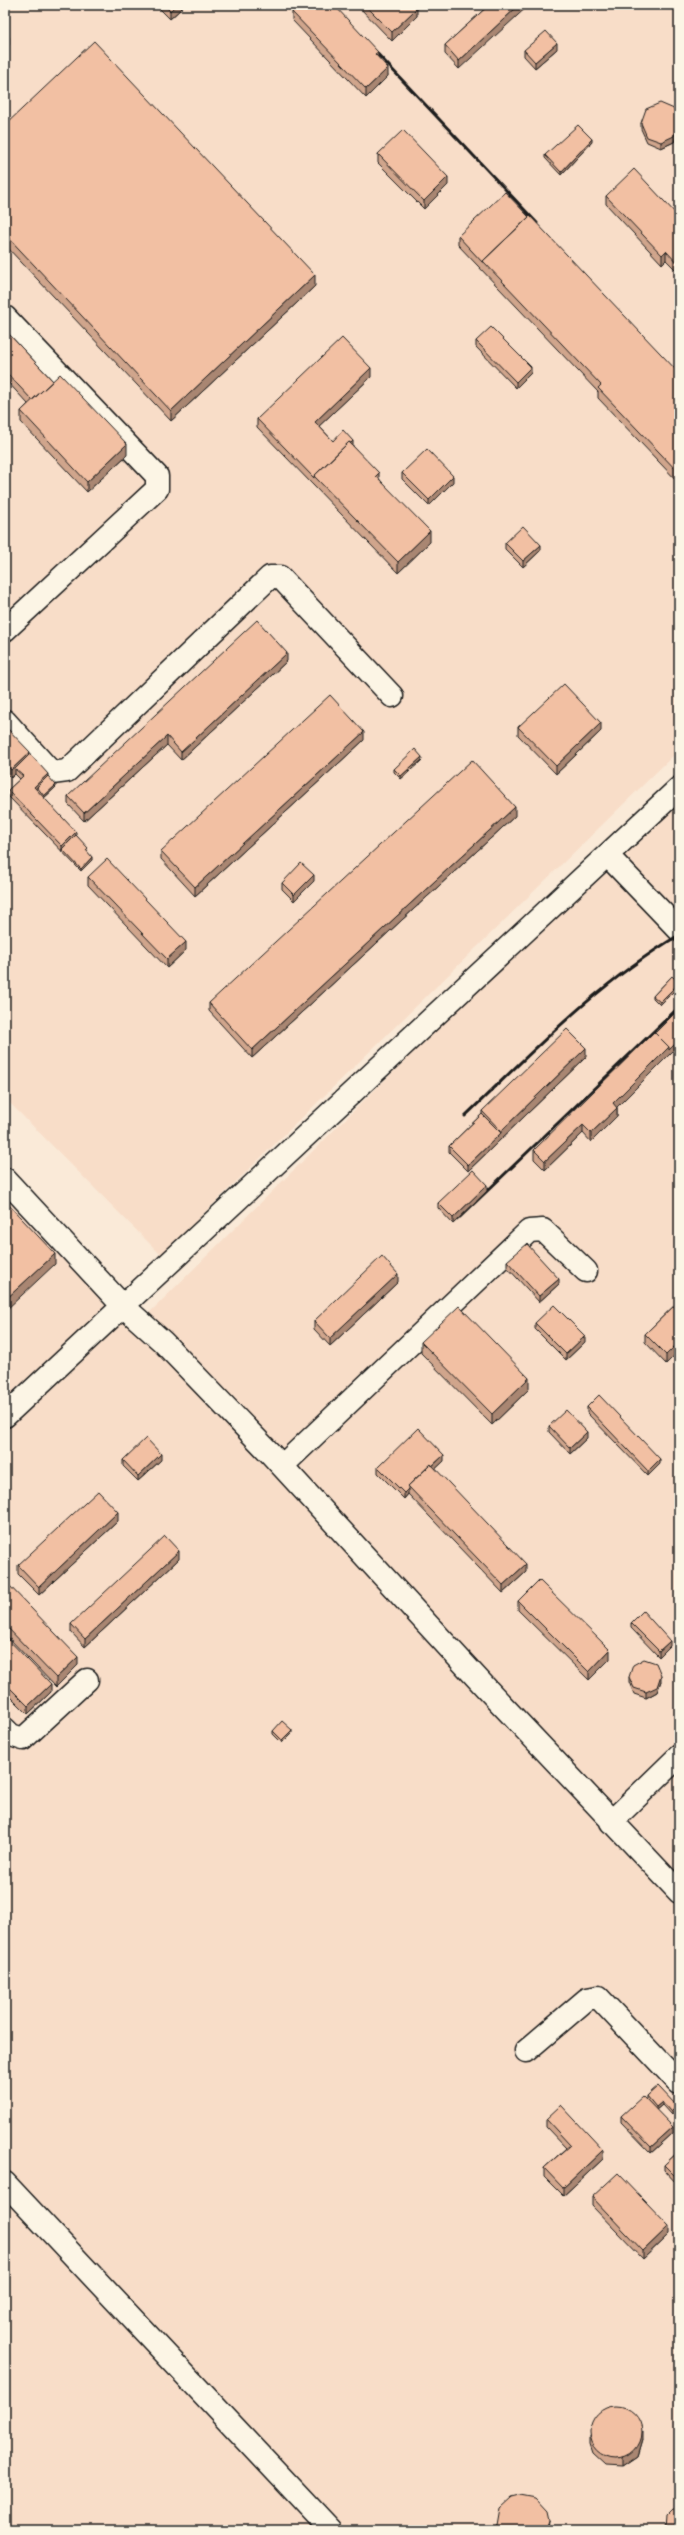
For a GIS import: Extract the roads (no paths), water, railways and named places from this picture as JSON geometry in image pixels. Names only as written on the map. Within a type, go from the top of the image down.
[{"type":"lane","points":[[5,317],[157,476],[157,489],[5,630]]},
{"type":"lane","points":[[5,721],[52,773],[67,771],[270,577],[280,577],[392,696]]},
{"type":"lane","points":[[5,1416],[122,1305],[679,788]]},
{"type":"lane","points":[[607,855],[679,930]]},
{"type":"lane","points":[[5,1179],[122,1305],[163,1342],[282,1466],[611,1822],[679,1892]]},
{"type":"lane","points":[[282,1466],[529,1231],[543,1230],[586,1271]]},
{"type":"lane","points":[[5,1729],[11,1735],[23,1739],[87,1680]]},
{"type":"lane","points":[[611,1822],[679,1756]]},
{"type":"lane","points":[[526,2051],[587,1998],[598,1997],[679,2083]]},
{"type":"lane","points":[[5,2183],[332,2530]]},
{"type":"railway","points":[[371,47],[537,223]]},
{"type":"railway","points":[[465,1116],[541,1043],[594,996],[621,974],[679,935]]},
{"type":"railway","points":[[460,1217],[679,1007]]}]
